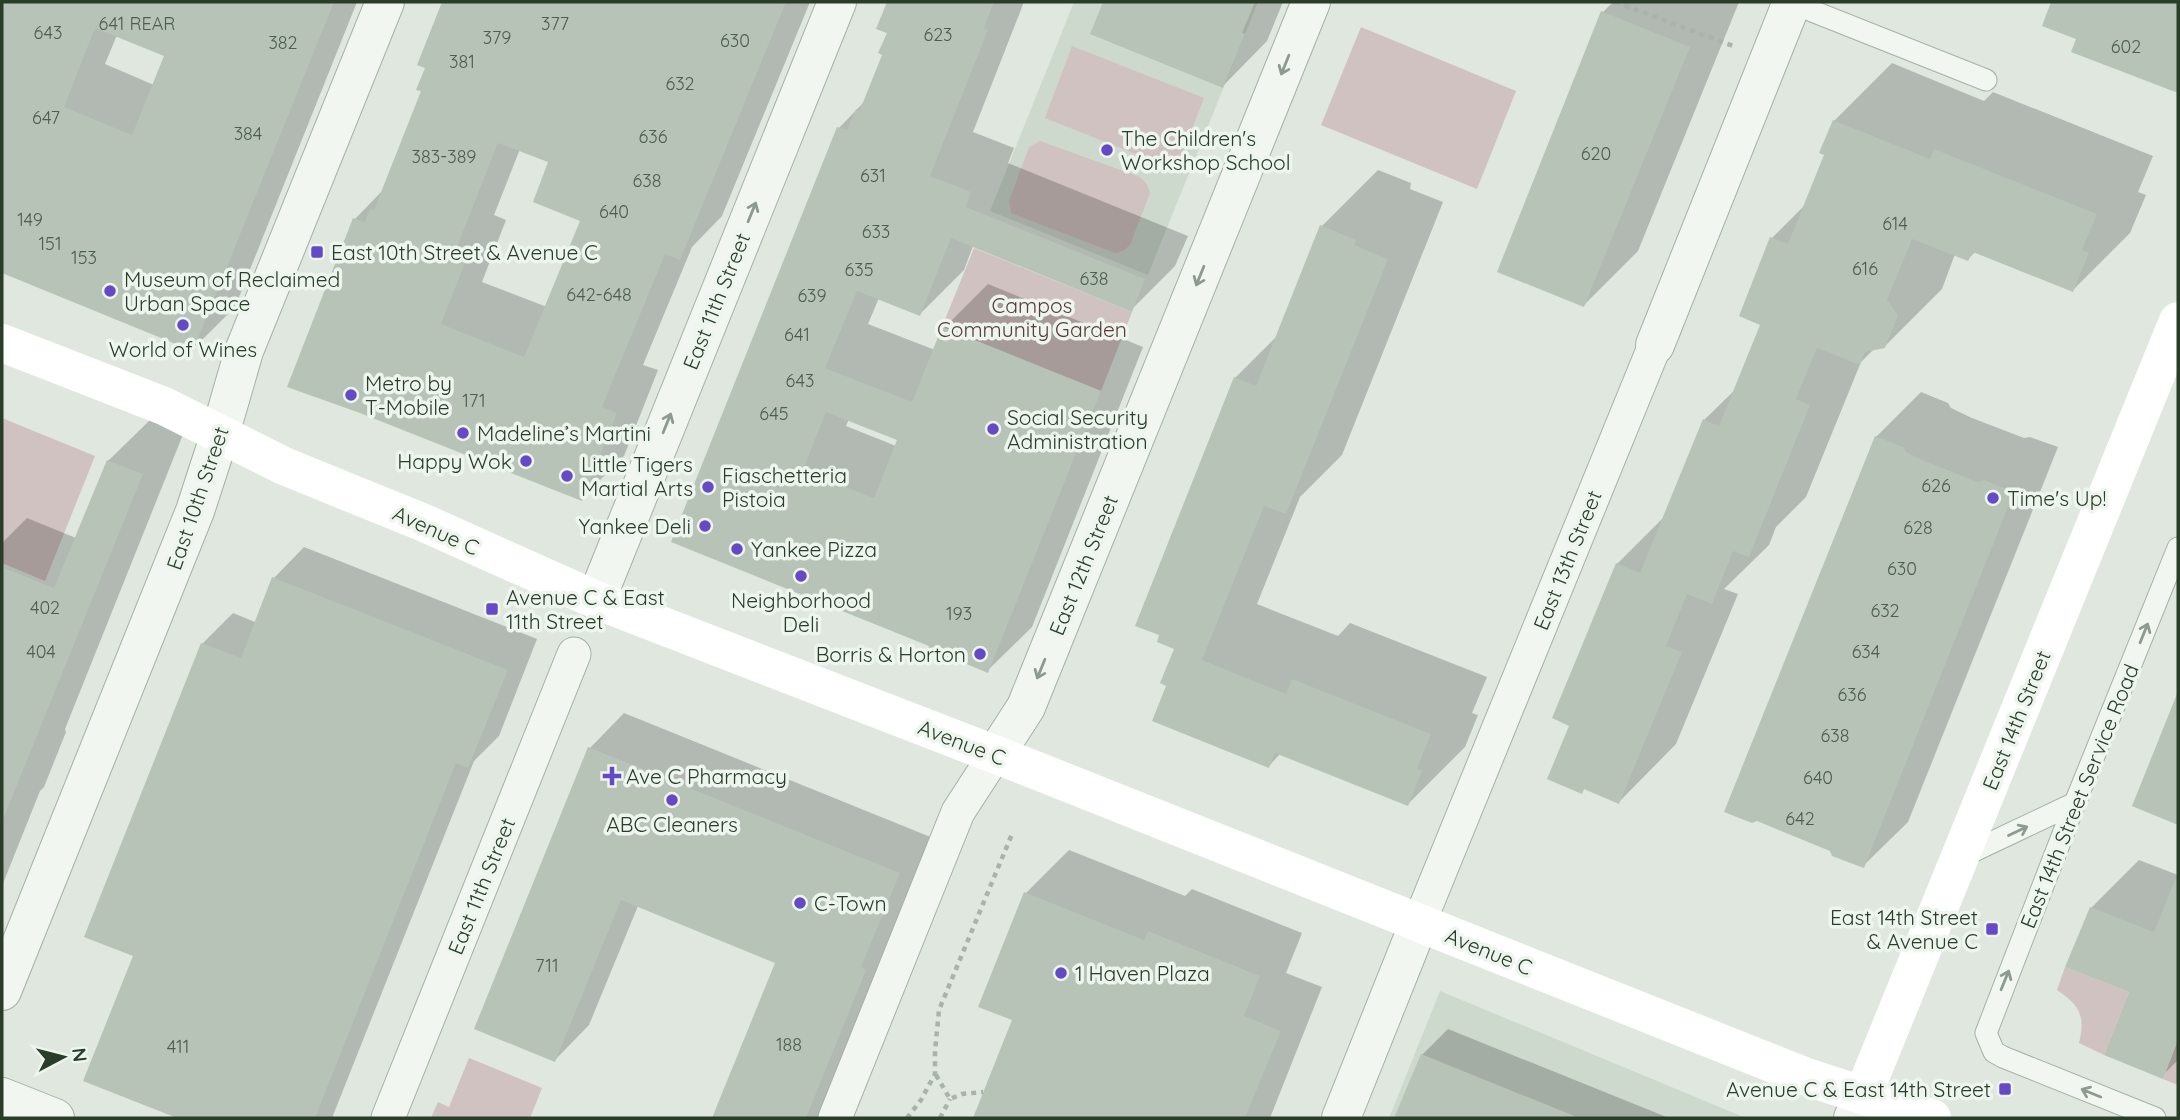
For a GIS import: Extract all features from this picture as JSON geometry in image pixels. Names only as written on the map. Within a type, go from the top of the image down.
[{"type":"main road","name":"East 14th Street","points":[[1858,1107],[2178,321]]},
{"type":"main road","name":"Avenue C","points":[[2,343],[164,406],[284,466],[422,522],[596,600],[1804,1076],[1858,1107],[1932,1118]]},
{"type":"street","name":"East 10th Street","points":[[2,991],[192,519],[244,351],[385,2]]},
{"type":"street","name":"East 11th Street","points":[[596,600],[837,2]]},
{"type":"street","name":"East 12th Street","points":[[835,1118],[958,812],[1026,707],[1311,2]]},
{"type":"street","name":"East 13th Street","points":[[1340,1118],[1792,2]]},
{"type":"street","name":"East 11th Street","points":[[388,1118],[574,654]]},
{"type":"street","points":[[2,1097],[55,1118]]},
{"type":"lane","points":[[1792,2],[1986,80]]},
{"type":"lane","name":"East 14th Street Service Road","points":[[2155,1118],[2003,1057],[1989,1045],[1986,1033],[2178,548]]},
{"type":"lane","points":[[1959,858],[2075,803]]},
{"type":"path","points":[[1615,2],[1769,60]]},
{"type":"path","points":[[907,1118],[921,1100],[935,1074],[939,1010],[1012,834]]},
{"type":"path","points":[[935,1074],[950,1099]]},
{"type":"path","points":[[940,1118],[950,1099],[961,1094],[983,1092]]},
{"type":"shaded area","name":"The Children's Workshop School","points":[[1074,2],[1258,2],[1148,275],[990,211]]},
{"type":"shaded area","points":[[1440,991],[1746,1118],[1389,1118]]},
{"type":"green space","points":[[1361,27],[1516,91],[1477,189],[1321,125]]},
{"type":"green space","points":[[1072,46],[1204,98],[1176,170],[1045,118]]},
{"type":"green space","points":[[1040,141],[1140,177],[1147,184],[1150,193],[1130,245],[1123,251],[1115,253],[1011,213],[1009,201],[1029,147]]},
{"type":"green space","name":"Campos Community Garden","points":[[974,248],[1132,312],[1101,391],[942,327]]},
{"type":"green space","points":[[2,418],[95,456],[45,581],[2,563]]},
{"type":"green space","points":[[2065,967],[2129,992],[2104,1055],[2079,1043],[2082,1025],[2079,1012],[2071,1001],[2057,990]]},
{"type":"green space","points":[[2178,1040],[2178,1085],[2163,1079]]},
{"type":"green space","points":[[469,1058],[542,1088],[530,1118],[431,1118],[438,1102],[449,1107]]},
{"type":"building","points":[[2,2],[334,2],[193,351],[2,273]],"holes":[[[95,28],[164,56],[132,135],[64,107]]]},
{"type":"building","points":[[442,2],[786,2],[680,260],[665,254],[602,407],[617,413],[582,501],[287,387],[353,218],[365,222],[370,209],[374,210],[421,91],[416,90],[425,68],[417,65]],"holes":[[[498,143],[548,162],[533,202],[580,221],[524,357],[441,324],[465,263],[453,257]]]},
{"type":"building","points":[[887,2],[994,2],[984,28],[988,30],[930,176],[971,192],[966,207],[1145,279],[1132,312],[951,238],[920,316],[857,291],[825,368],[912,402],[942,327],[1101,391],[988,673],[957,660],[956,664],[926,651],[929,646],[671,542],[837,127],[847,130],[856,109],[860,110],[882,55],[878,53],[887,33],[876,29]],"holes":[[[826,412],[897,440],[874,498],[803,470]]]},
{"type":"building","points":[[1103,2],[1255,2],[1223,88],[1090,34]]},
{"type":"building","points":[[2051,2],[2178,2],[2178,93],[2071,52],[2076,39],[2042,26]]},
{"type":"building","points":[[1601,11],[1690,47],[1584,307],[1497,272]]},
{"type":"building","points":[[1833,120],[1930,159],[1934,149],[2097,214],[2082,250],[2089,253],[2073,292],[1973,252],[1968,261],[1912,239],[1887,300],[1898,315],[1885,348],[1865,352],[1860,365],[1817,348],[1796,399],[1810,405],[1749,557],[1733,551],[1712,604],[1687,594],[1666,646],[1682,652],[1619,804],[1584,789],[1582,794],[1547,779],[1569,726],[1552,718],[1616,563],[1640,573],[1703,419],[1719,426],[1760,325],[1739,316],[1770,237],[1788,244],[1824,155],[1819,153]]},
{"type":"building","points":[[1320,225],[1356,240],[1354,245],[1388,259],[1286,514],[1264,506],[1202,660],[1286,694],[1292,679],[1431,734],[1417,769],[1422,771],[1408,806],[1275,753],[1269,768],[1152,721],[1166,686],[1160,683],[1174,649],[1157,642],[1159,635],[1135,626],[1234,377],[1256,386]]},
{"type":"building","points":[[1875,436],[1903,447],[1906,452],[1927,462],[1978,482],[1984,480],[2014,492],[1864,868],[1757,821],[1752,823],[1724,812]]},
{"type":"building","points":[[107,460],[143,474],[2,822],[2,567],[54,588]]},
{"type":"building","points":[[272,577],[508,670],[468,768],[456,763],[315,1118],[177,1118],[83,1081],[133,956],[84,937],[201,643],[241,658]]},
{"type":"building","points":[[2178,694],[2178,825],[2132,806]]},
{"type":"building","points":[[588,747],[900,873],[861,967],[866,970],[806,1118],[712,1118],[775,963],[621,900],[555,1062],[474,1029]]},
{"type":"building","points":[[2177,875],[2178,1040],[2163,1079],[2104,1055],[2129,992],[2065,967],[2090,907],[2154,932]]},
{"type":"building","points":[[1024,892],[1144,940],[1148,931],[1260,976],[1244,1016],[1281,1031],[1245,1118],[973,1118],[1012,1020],[978,1007]]},
{"type":"building","points":[[1421,1054],[1577,1117],[1394,1118]]},
{"type":"place","name":"The Children's Workshop School","points":[[1107,150]]},
{"type":"place","name":"East 10th Street & Avenue C","points":[[317,252]]},
{"type":"place","name":"Museum of Reclaimed Urban Space","points":[[110,291]]},
{"type":"place","name":"World of Wines","points":[[183,325]]},
{"type":"place","name":"Metro by T-Mobile","points":[[351,395]]},
{"type":"place","name":"Social Security Administration","points":[[993,429]]},
{"type":"place","name":"Madeline’s Martini","points":[[463,433]]},
{"type":"place","name":"Happy Wok","points":[[526,461]]},
{"type":"place","name":"Little Tigers Martial Arts","points":[[567,476]]},
{"type":"place","name":"Fiaschetteria Pistoia","points":[[708,487]]},
{"type":"place","name":"Time's Up!","points":[[1993,498]]},
{"type":"place","name":"Yankee Deli","points":[[705,526]]},
{"type":"place","name":"Yankee Pizza","points":[[737,549]]},
{"type":"place","name":"Neighborhood Deli","points":[[801,576]]},
{"type":"place","name":"Avenue C & East 11th Street","points":[[492,609]]},
{"type":"place","name":"Borris & Horton","points":[[980,654]]},
{"type":"place","name":"Ave C Pharmacy","points":[[612,776]]},
{"type":"place","name":"ABC Cleaners","points":[[672,800]]},
{"type":"place","name":"C-Town","points":[[800,903]]},
{"type":"place","name":"East 14th Street & Avenue C","points":[[1992,929]]},
{"type":"place","name":"1 Haven Plaza","points":[[1061,973]]},
{"type":"place","name":"Avenue C & East 14th Street","points":[[2005,1089]]}]
